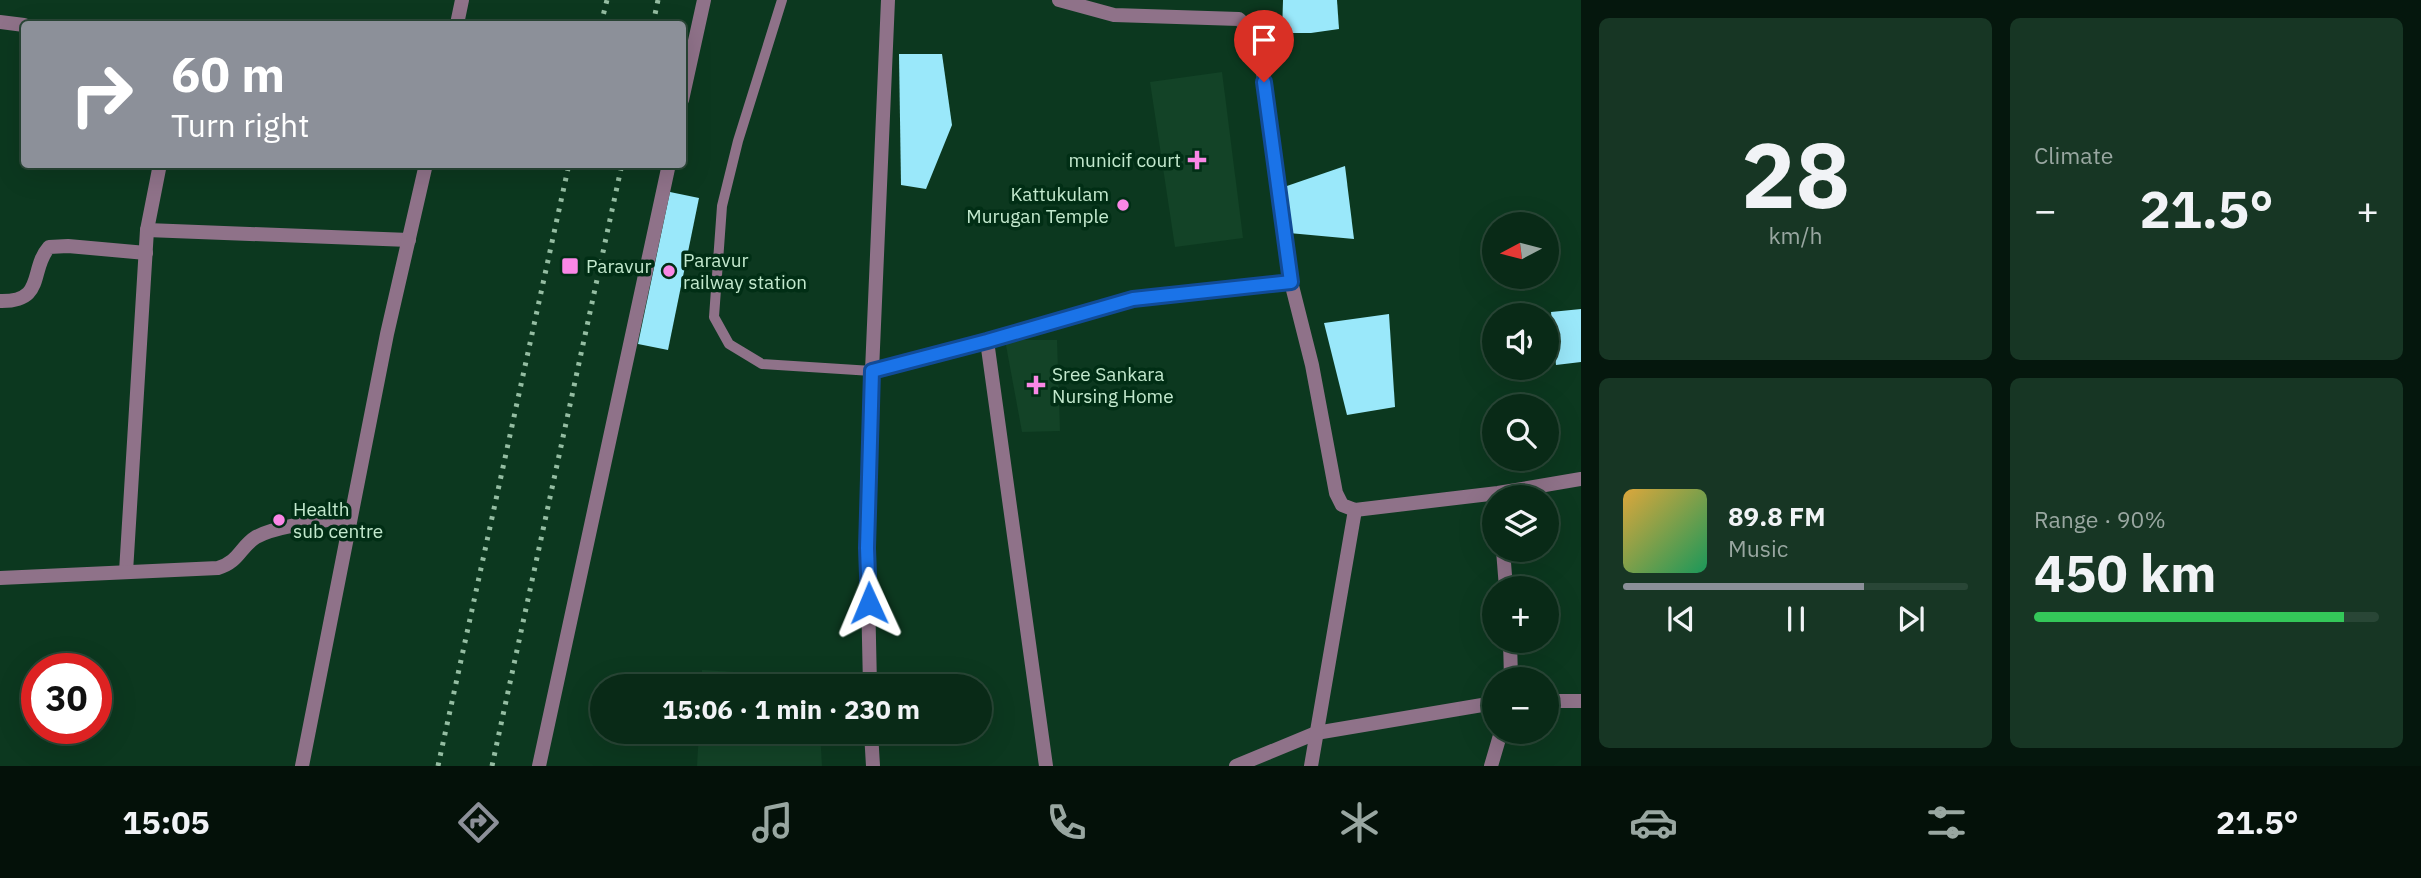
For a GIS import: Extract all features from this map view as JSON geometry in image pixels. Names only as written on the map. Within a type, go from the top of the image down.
[{"type":"street","points":[[458,21],[462,0]]},
{"type":"street","points":[[686,82],[704,0]]},
{"type":"street","points":[[870,674],[867,548],[888,0]]},
{"type":"street","points":[[1059,0],[1114,15],[1239,19],[1254,33],[1261,57],[1291,282],[1312,365],[1336,494],[1342,505],[1355,510],[1482,497]]},
{"type":"street","points":[[0,22],[21,25]]},
{"type":"street","points":[[125,572],[147,230],[159,168]]},
{"type":"street","points":[[302,766],[350,517],[425,168]]},
{"type":"street","points":[[539,766],[668,168]]},
{"type":"street","points":[[147,230],[409,240]]},
{"type":"street","points":[[0,301],[22,298],[31,292],[36,284],[41,259],[49,247],[68,246],[146,254]]},
{"type":"street","points":[[872,371],[1133,299],[1291,282]]},
{"type":"street","points":[[987,341],[1045,766]]},
{"type":"street","points":[[1550,485],[1581,479]]},
{"type":"street","points":[[1311,766],[1355,510]]},
{"type":"street","points":[[0,578],[218,568],[229,565],[254,538],[269,531],[350,517]]},
{"type":"street","points":[[1559,701],[1581,701]]},
{"type":"street","points":[[1236,766],[1316,733],[1482,705]]},
{"type":"street","points":[[872,744],[873,766]]},
{"type":"street","points":[[1491,766],[1497,744]]},
{"type":"lane","points":[[782,0],[737,141],[722,206],[714,317],[729,344],[762,364],[872,371]]},
{"type":"shaded area","name":"municif court","points":[[1222,72],[1243,238],[1175,247],[1150,82]]},
{"type":"shaded area","name":"Sree Sankara Nursing Home","points":[[1005,340],[1057,340],[1060,431],[1022,432]]},
{"type":"shaded area","points":[[702,670],[767,674],[702,674]]},
{"type":"shaded area","points":[[698,744],[821,744],[822,766],[697,766]]},
{"type":"building","points":[[1283,0],[1337,0],[1339,29],[1282,33]]},
{"type":"building","points":[[899,54],[942,54],[952,125],[926,189],[901,185]]},
{"type":"building","points":[[1345,166],[1354,239],[1289,233],[1284,187]]},
{"type":"building","name":"Paravur railway station","points":[[670,192],[699,198],[668,350],[638,344]]},
{"type":"building","points":[[1581,309],[1581,362],[1559,365],[1559,311]]},
{"type":"building","points":[[1389,314],[1395,407],[1347,415],[1324,323]]},
{"type":"railway","points":[[602,21],[607,0]]},
{"type":"railway","points":[[654,21],[658,0]]},
{"type":"railway","points":[[438,766],[568,168]]},
{"type":"railway","points":[[492,766],[621,168]]},
{"type":"place","name":"municif court","points":[[1197,160]]},
{"type":"place","name":"Kattukulam Murugan Temple","points":[[1123,205]]},
{"type":"place","name":"Paravur","points":[[570,266]]},
{"type":"place","name":"Paravur railway station","points":[[669,271]]},
{"type":"place","name":"Sree Sankara Nursing Home","points":[[1036,385]]},
{"type":"place","name":"Health sub centre","points":[[279,520]]},
{"type":"route","points":[[869,603],[867,548],[872,371],[1133,299],[1291,282],[1264,82]]}]
